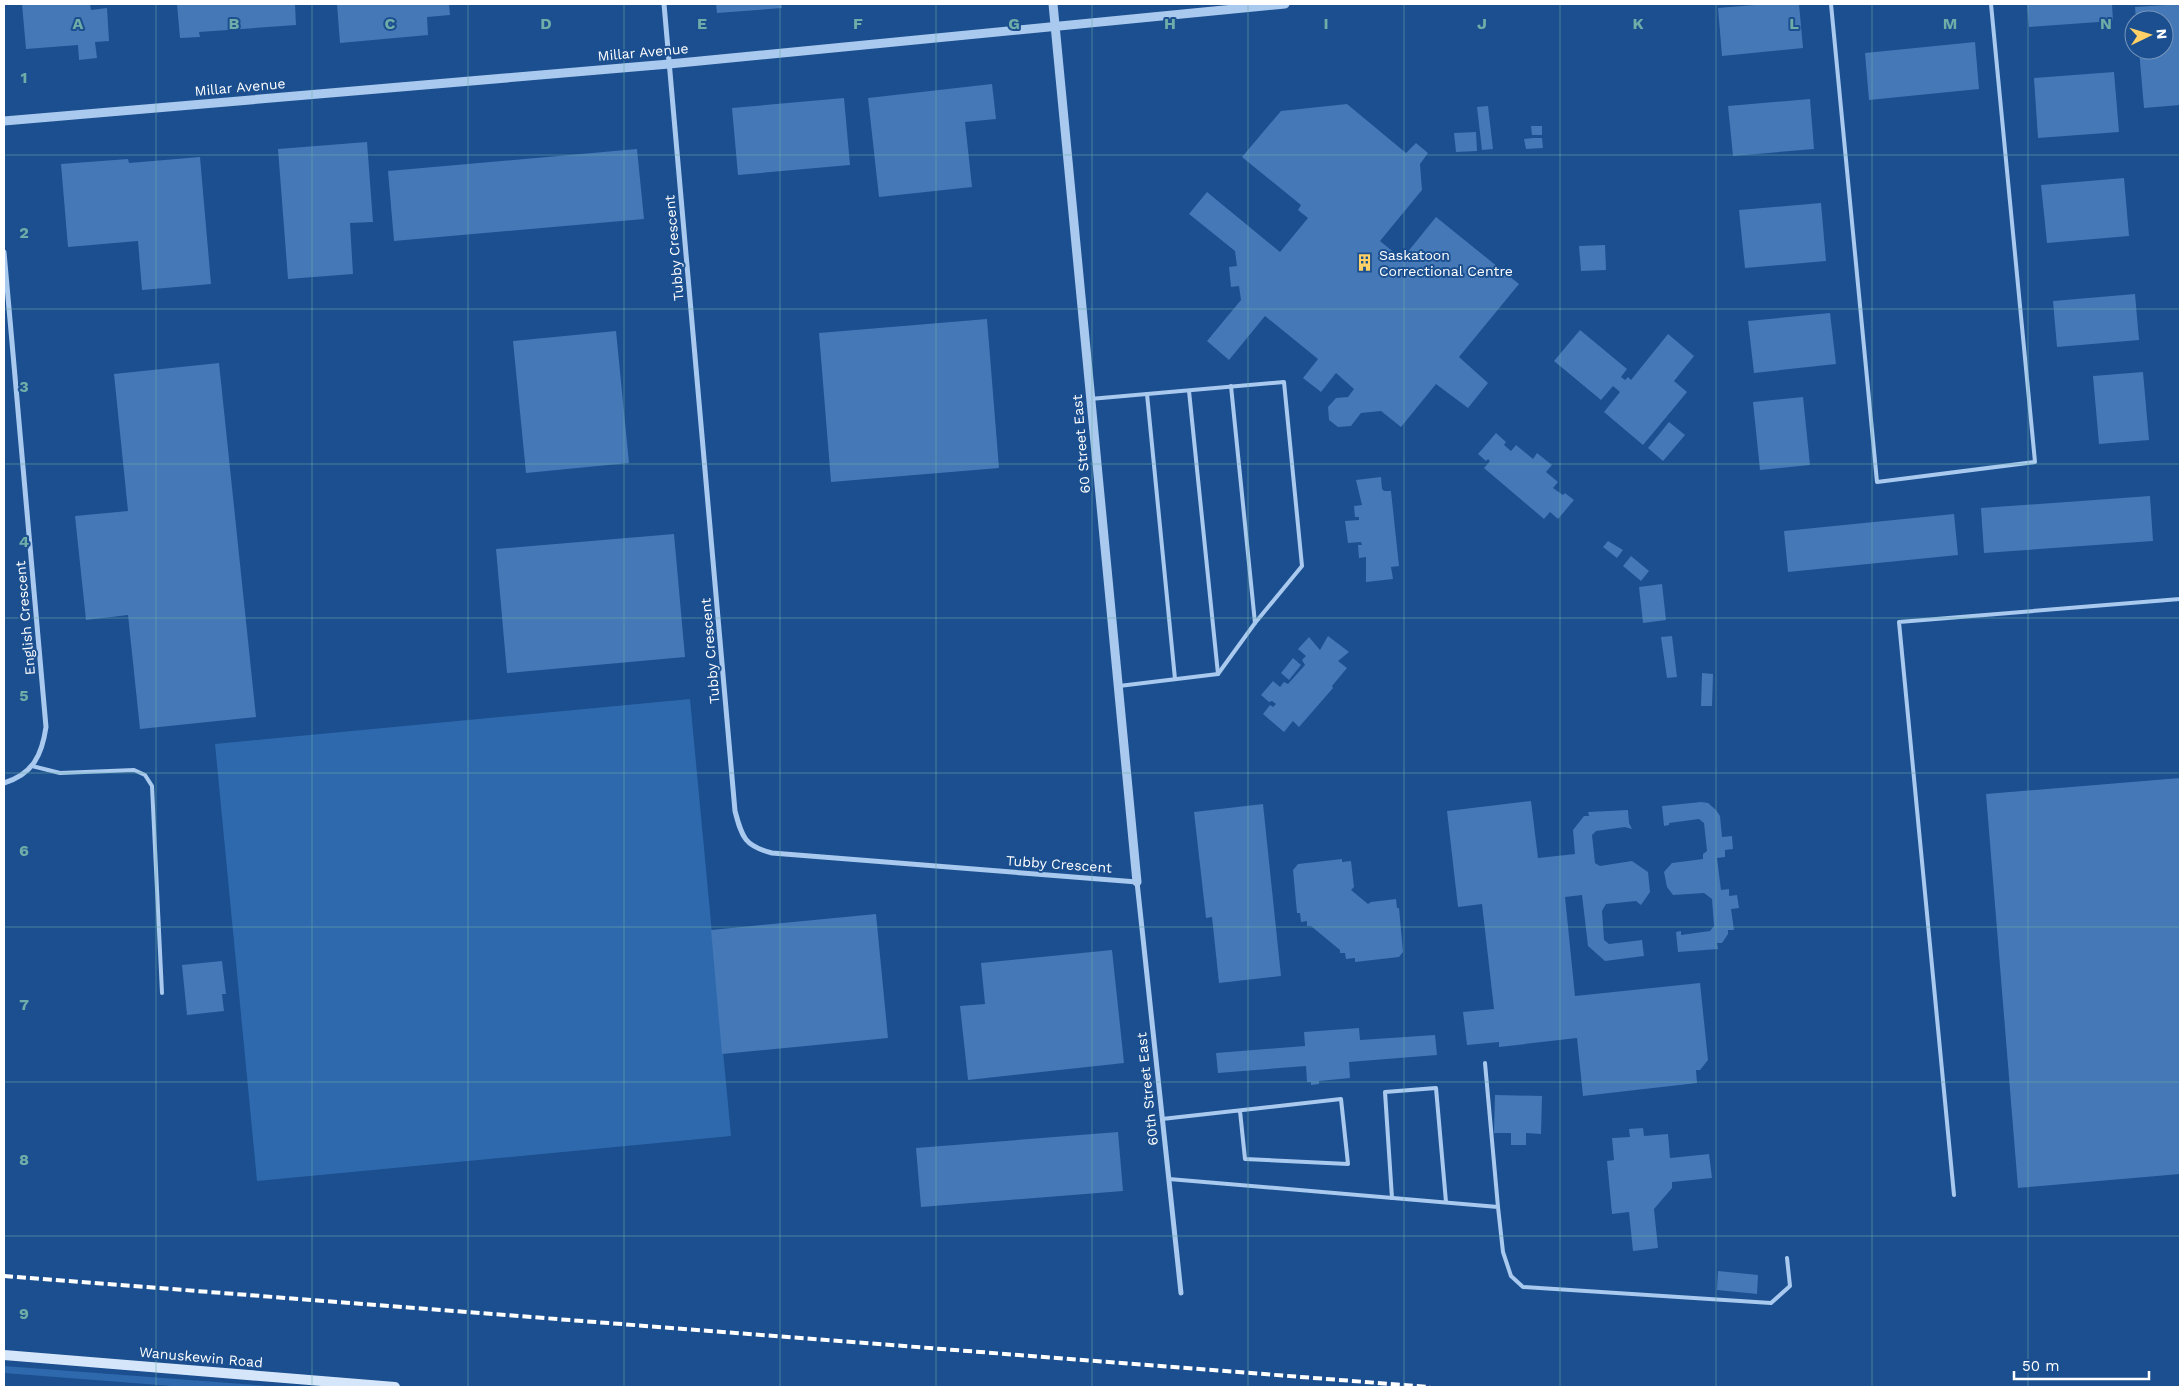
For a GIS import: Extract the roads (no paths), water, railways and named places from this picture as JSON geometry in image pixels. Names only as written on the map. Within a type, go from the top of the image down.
[{"type":"main road","name":"Wanuskewin Road","points":[[4,1355],[395,1387]]},
{"type":"street","name":"Tubby Crescent","points":[[664,4],[735,811],[745,841],[757,849],[772,853],[1137,882]]},
{"type":"street","name":"60 Street East","points":[[1053,4],[1137,882]]},
{"type":"street","name":"Millar Avenue","points":[[4,121],[669,64],[1285,4]]},
{"type":"street","name":"English Crescent","points":[[4,252],[46,727],[43,747],[32,766],[14,779],[4,782]]},
{"type":"street","name":"60th Street East","points":[[1137,882],[1181,1293]]},
{"type":"lane","points":[[1831,4],[1877,482],[2036,462],[1992,4]]},
{"type":"lane","points":[[1090,399],[1284,382],[1302,566],[1255,623],[1218,674],[1118,686]]},
{"type":"lane","points":[[1231,386],[1255,623]]},
{"type":"lane","points":[[1190,390],[1218,674]]},
{"type":"lane","points":[[1147,394],[1175,679]]},
{"type":"lane","points":[[1954,1195],[1899,622],[2180,599]]},
{"type":"lane","points":[[32,766],[60,773],[134,770],[144,775],[152,786],[162,993]]},
{"type":"lane","points":[[1485,1063],[1503,1252],[1511,1276],[1523,1287],[1771,1303],[1790,1286],[1787,1258]]},
{"type":"lane","points":[[1392,1198],[1385,1092],[1436,1088],[1446,1202]]},
{"type":"lane","points":[[1162,1119],[1341,1098],[1348,1164],[1245,1159],[1240,1111]]},
{"type":"lane","points":[[1169,1179],[1498,1207]]},
{"type":"railway","points":[[4,1276],[1430,1387]]},
{"type":"place","name":"Saskatoon Correctional Centre","points":[[1365,263]]}]
